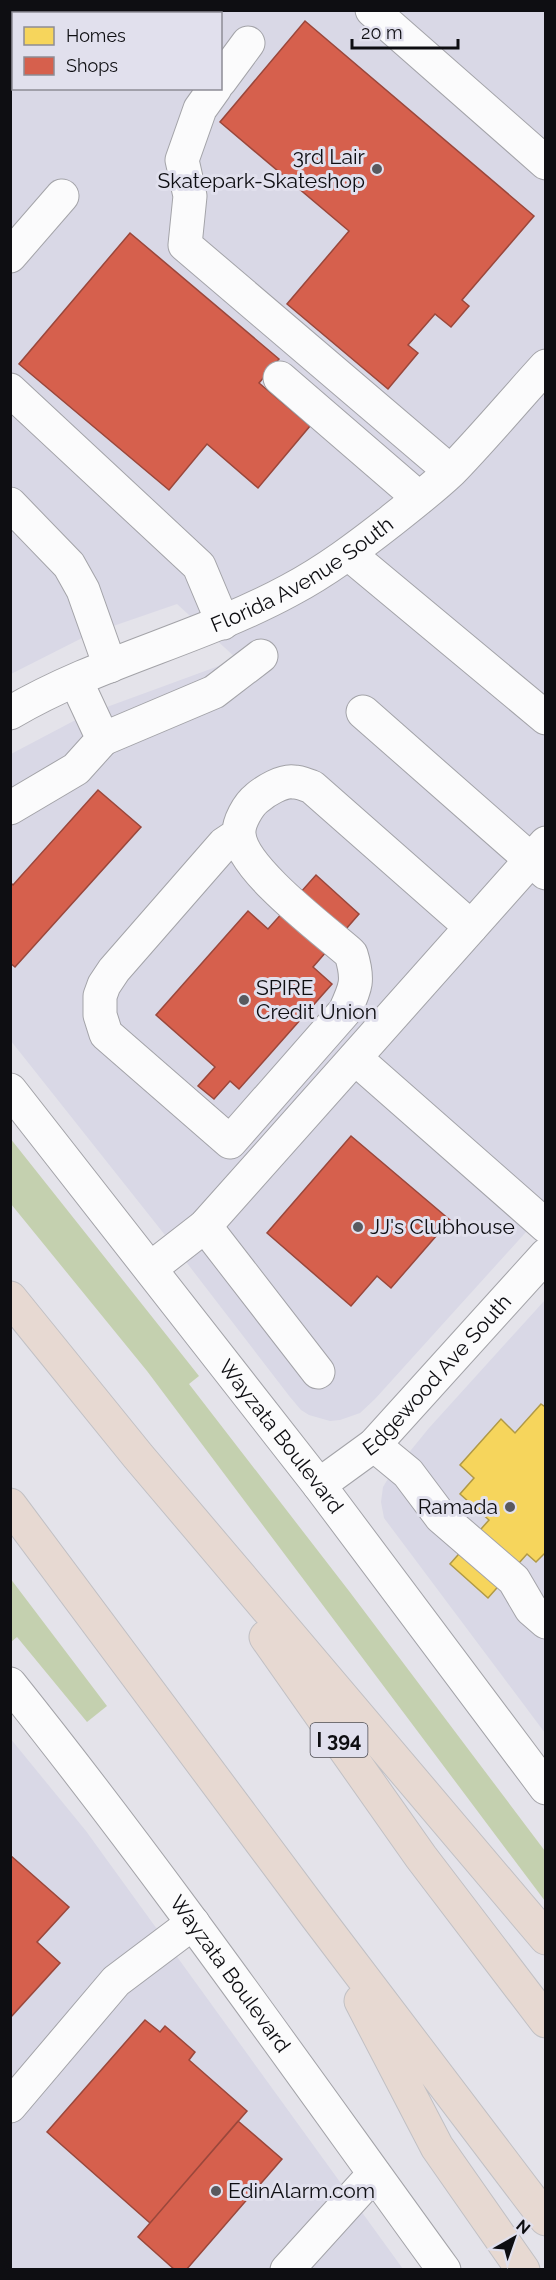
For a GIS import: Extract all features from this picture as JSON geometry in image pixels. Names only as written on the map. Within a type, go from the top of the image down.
[{"type":"highway","name":"I 394","points":[[10,1298],[138,1456],[421,1857],[546,2021]]},
{"type":"highway","points":[[138,1456],[546,1938]]},
{"type":"highway","points":[[10,1505],[317,1917],[546,2219]]},
{"type":"highway","points":[[317,1917],[437,2147],[524,2270]]},
{"type":"street","points":[[388,15],[546,163]]},
{"type":"street","points":[[222,78],[248,43]]},
{"type":"street","points":[[214,90],[200,109],[182,160],[190,196],[185,245],[450,471]]},
{"type":"street","points":[[10,256],[62,196]]},
{"type":"street","name":"Florida Avenue South","points":[[10,713],[110,666],[223,623],[291,590],[349,554],[450,471],[546,366]]},
{"type":"street","points":[[280,378],[419,498]]},
{"type":"street","points":[[10,390],[199,566],[223,623]]},
{"type":"street","points":[[16,511],[52,544],[69,565],[83,590],[110,666]]},
{"type":"street","points":[[349,554],[546,717]]},
{"type":"street","points":[[10,808],[76,769],[103,739],[214,692],[261,656]]},
{"type":"street","points":[[76,681],[103,739]]},
{"type":"street","points":[[151,1268],[205,1226],[471,927],[540,859],[363,712]]},
{"type":"street","points":[[258,1166],[106,1034],[100,1015],[100,996],[114,970],[224,844],[238,834],[244,815],[256,798],[271,788],[292,781],[312,787],[471,927]]},
{"type":"street","points":[[230,1142],[345,1011],[354,992],[357,973],[351,954],[260,874],[245,852],[238,834]]},
{"type":"street","points":[[355,1058],[546,1226]]},
{"type":"street","name":"Wayzata Boulevard","points":[[10,1090],[319,1485],[546,1788]]},
{"type":"street","points":[[205,1226],[318,1372]]},
{"type":"street","name":"Edgewood Ave South","points":[[319,1485],[374,1445],[546,1255]]},
{"type":"street","points":[[374,1445],[408,1473],[441,1516],[514,1580],[531,1609],[546,1622]]},
{"type":"street","name":"Wayzata Boulevard","points":[[10,1684],[96,1791],[444,2270]]},
{"type":"street","points":[[10,2106],[116,1981],[193,1923]]},
{"type":"street","points":[[287,2270],[374,2174]]},
{"type":"shaded area","points":[[11,11],[545,11],[545,1211],[375,1399],[360,1413],[340,1420],[330,1421],[309,1415],[301,1410],[11,1041],[11,754],[85,715],[236,658],[177,604],[90,634],[11,674]]},
{"type":"shaded area","points":[[545,1300],[545,1733],[384,1518],[381,1502],[383,1487],[389,1477],[429,1428]]},
{"type":"shaded area","points":[[10,1738],[86,1831],[403,2269],[11,2269]]},
{"type":"green space","points":[[10,1138],[199,1376],[189,1384],[545,1851],[545,1901],[147,1371],[11,1204]]},
{"type":"green space","points":[[10,1578],[107,1706],[87,1722],[17,1637],[11,1642]]},
{"type":"building: Homes","name":"Ramada","points":[[541,1404],[544,1406],[546,1404],[546,1552],[536,1562],[527,1554],[488,1598],[450,1564],[489,1520],[460,1494],[474,1478],[460,1465],[501,1419],[515,1433]]},
{"type":"building: Shops","points":[[10,10],[32,10],[30,12],[12,12],[12,34],[10,35]]},
{"type":"building: Shops","name":"3rd Lair Skatepark-Skateshop","points":[[305,21],[534,216],[462,300],[469,306],[451,327],[435,314],[408,345],[418,353],[388,389],[287,304],[349,231],[220,122]]},
{"type":"building: Shops","points":[[130,233],[279,359],[259,383],[310,426],[258,488],[207,444],[169,490],[19,364]]},
{"type":"building: Shops","points":[[98,790],[141,827],[15,967],[10,963],[10,882],[13,885]]},
{"type":"building: Shops","name":"SPIRE Credit Union","points":[[316,875],[359,914],[313,967],[332,984],[239,1089],[230,1081],[214,1099],[198,1086],[215,1067],[156,1015],[248,911],[268,929]]},
{"type":"building: Shops","name":"JJ's Clubhouse","points":[[351,1136],[450,1220],[391,1288],[377,1276],[351,1306],[267,1233]]},
{"type":"building: Shops","points":[[10,1855],[69,1907],[37,1942],[60,1963],[10,2018]]},
{"type":"building: Shops","points":[[145,2020],[160,2032],[165,2026],[195,2052],[189,2060],[247,2111],[150,2223],[47,2132]]},
{"type":"building: Shops","name":"EdinAlarm.com","points":[[238,2121],[282,2159],[186,2270],[175,2270],[138,2237]]},
{"type":"place","name":"3rd Lair Skatepark-Skateshop","points":[[377,169]]},
{"type":"place","name":"SPIRE Credit Union","points":[[244,1000]]},
{"type":"place","name":"JJ's Clubhouse","points":[[358,1227]]},
{"type":"place","name":"Ramada","points":[[510,1507]]},
{"type":"place","name":"EdinAlarm.com","points":[[216,2191]]}]
